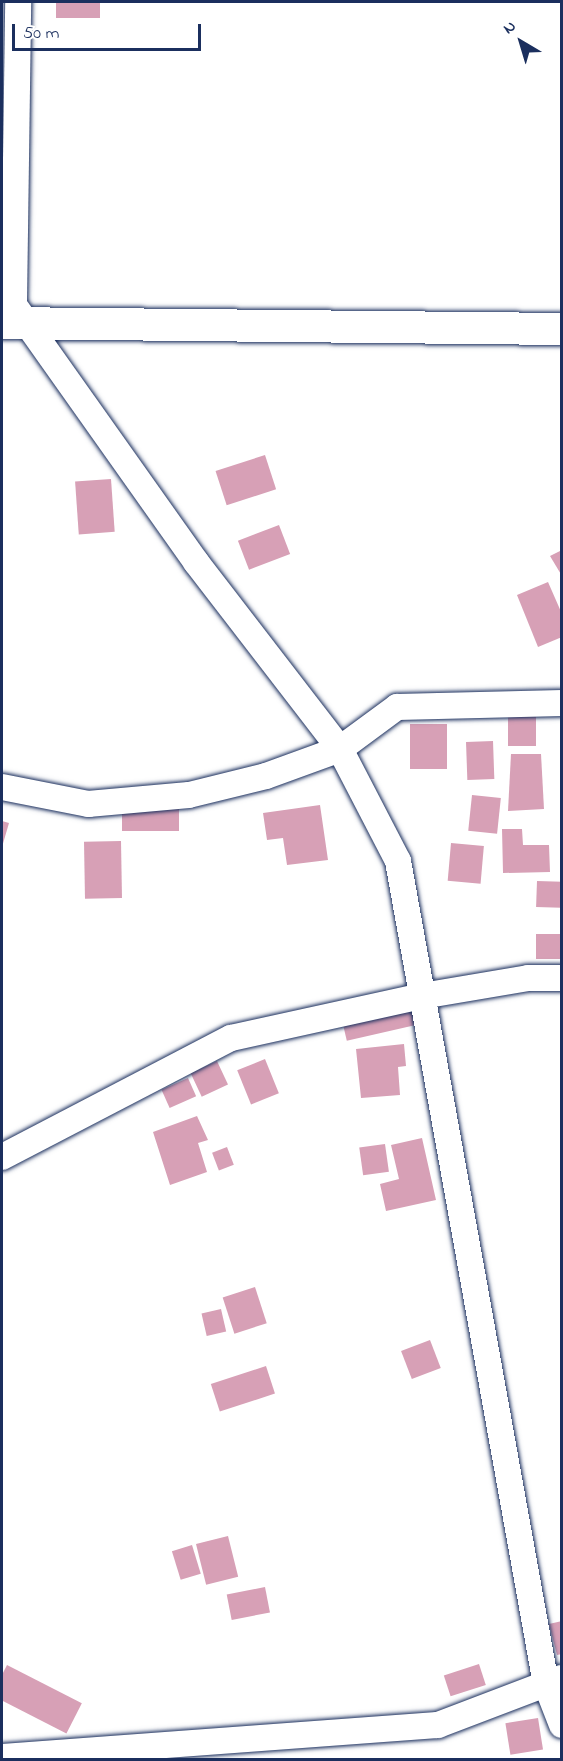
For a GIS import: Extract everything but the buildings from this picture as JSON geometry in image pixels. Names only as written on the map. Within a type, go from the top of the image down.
[{"type":"street","points":[[18,2],[12,310],[196,562],[340,749],[398,861],[561,1725]]},
{"type":"street","points":[[12,310],[561,329]]},
{"type":"street","points":[[2,787],[88,804],[189,795],[266,776],[340,749],[397,707],[561,703]]},
{"type":"street","points":[[2,1157],[231,1038],[422,996],[528,978],[561,978]]},
{"type":"street","points":[[2,1757],[182,1752],[438,1725],[554,1681]]}]
